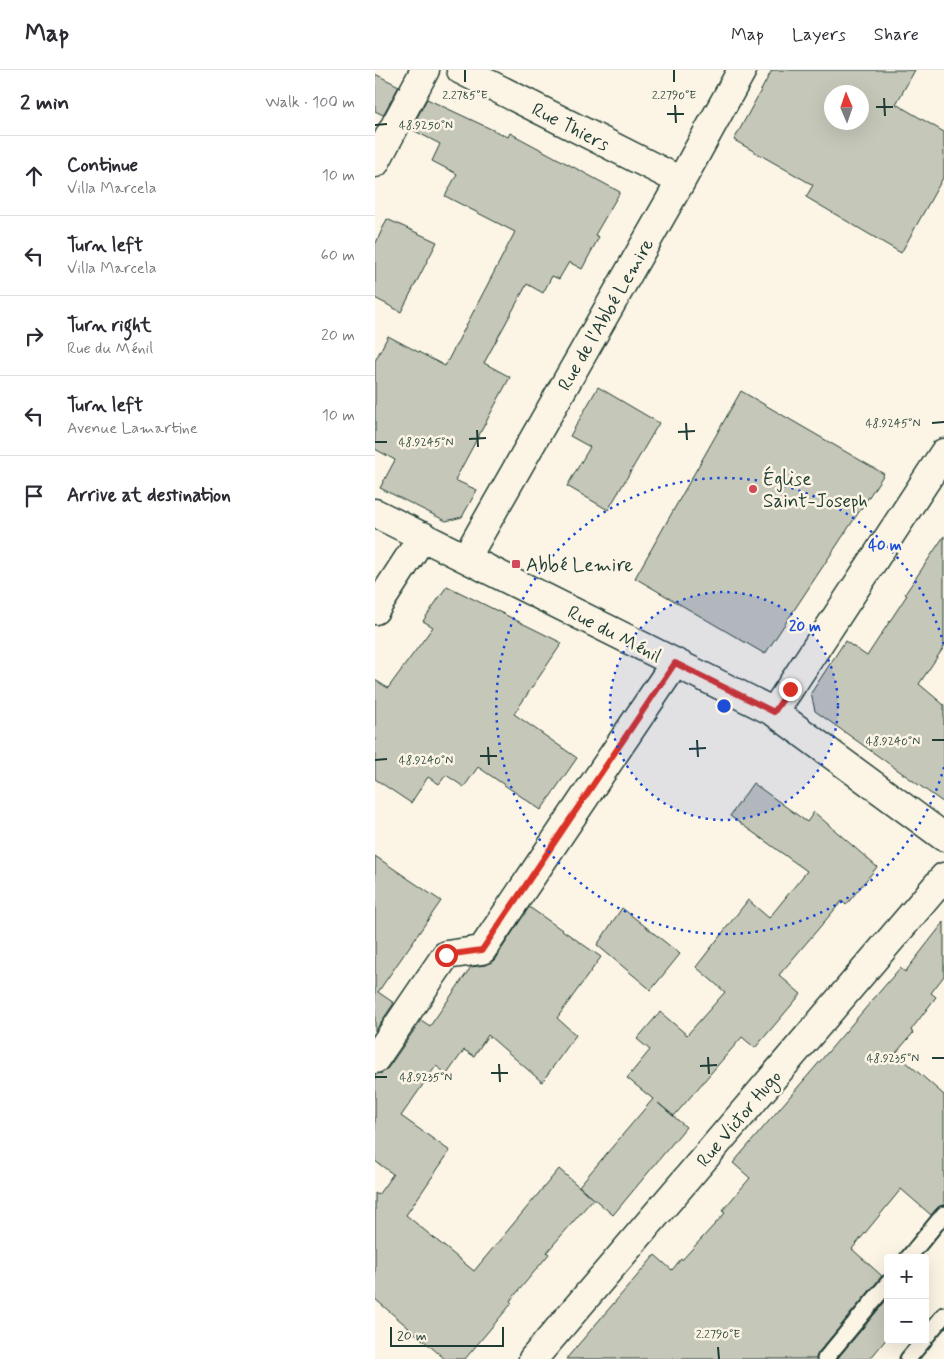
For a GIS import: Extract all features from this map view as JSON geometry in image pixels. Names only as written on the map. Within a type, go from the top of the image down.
[{"type":"street","points":[[375,163],[425,70]]},
{"type":"street","name":"Rue Thiers","points":[[461,70],[681,181]]},
{"type":"street","name":"Rue de l'Abbé Lemire","points":[[466,558],[681,181],[742,70]]},
{"type":"street","points":[[774,712],[944,453]]},
{"type":"street","name":"Rue du Ménil","points":[[375,512],[774,712],[944,837]]},
{"type":"street","points":[[375,610],[423,536]]},
{"type":"street","points":[[375,1058],[446,955],[482,950],[675,663]]},
{"type":"street","name":"Rue Victor Hugo","points":[[533,1359],[944,877]]},
{"type":"lane","points":[[911,1254],[944,1214]]},
{"type":"lane","points":[[825,1359],[884,1288]]},
{"type":"lane","points":[[929,1333],[944,1315]]},
{"type":"lane","points":[[908,1359],[920,1344]]},
{"type":"building","points":[[772,70],[915,70],[896,104],[944,132],[944,176],[901,253],[806,197],[813,185],[734,140]]},
{"type":"building","points":[[375,74],[399,86],[383,115],[375,111]]},
{"type":"building","points":[[427,99],[508,137],[510,133],[620,192],[595,235],[599,237],[582,269],[569,262],[559,279],[552,276],[543,293],[527,284],[484,363],[510,377],[455,480],[477,490],[462,517],[446,521],[380,488],[395,460],[375,449],[375,361],[388,336],[445,366],[515,232],[445,196],[457,174],[432,161],[440,144],[411,129]]},
{"type":"building","points":[[387,219],[437,242],[401,312],[375,298],[375,245]]},
{"type":"building","points":[[598,387],[659,423],[608,510],[567,486],[590,447],[570,436]]},
{"type":"building","name":"Église Saint-Joseph","points":[[741,391],[884,474],[765,654],[635,578]]},
{"type":"building","points":[[944,536],[944,647],[919,684],[944,705],[944,803],[815,711],[811,693],[845,641],[867,656],[907,595],[905,594]]},
{"type":"building","points":[[447,586],[562,643],[514,714],[577,758],[541,810],[478,767],[464,787],[446,775],[439,784],[428,777],[411,803],[375,779],[375,680],[388,688],[433,627],[423,621]]},
{"type":"building","points":[[753,783],[807,822],[814,812],[877,867],[846,905],[842,901],[779,975],[801,994],[755,1048],[742,1037],[674,1116],[658,1103],[686,1127],[613,1215],[579,1186],[653,1099],[627,1078],[650,1050],[637,1039],[660,1012],[687,1035],[725,992],[696,967],[748,900],[769,918],[807,871],[730,816]]},
{"type":"building","points":[[375,856],[441,901],[378,992],[394,1003],[375,1031]]},
{"type":"building","points":[[529,907],[601,957],[557,1018],[576,1035],[542,1082],[488,1035],[474,1056],[464,1050],[447,1074],[436,1066],[401,1116],[450,1151],[406,1215],[474,1271],[559,1169],[593,1199],[547,1252],[549,1254],[510,1301],[512,1303],[465,1359],[445,1359],[375,1299],[375,1193],[378,1195],[393,1174],[375,1161],[375,1074],[382,1073],[388,1068],[421,1020],[430,1026],[471,967],[491,963],[495,959]]},
{"type":"building","points":[[622,908],[680,954],[651,990],[597,945]]},
{"type":"building","points":[[944,922],[944,976],[931,993],[936,997],[911,1030],[913,1033],[896,1053],[944,1095],[944,1205],[937,1208],[931,1215],[901,1189],[852,1249],[882,1276],[818,1353],[816,1359],[566,1359],[655,1255],[672,1270],[725,1213],[722,1211],[750,1178],[733,1163],[900,968],[905,972]]},
{"type":"building","points":[[884,1303],[884,1342],[870,1359],[837,1359]]},
{"type":"place","name":"Église Saint-Joseph","points":[[753,489]]},
{"type":"place","name":"Abbé Lemire","points":[[516,564]]},
{"type":"route","points":[[446,955],[482,950],[675,663],[774,712],[790,689]]}]
